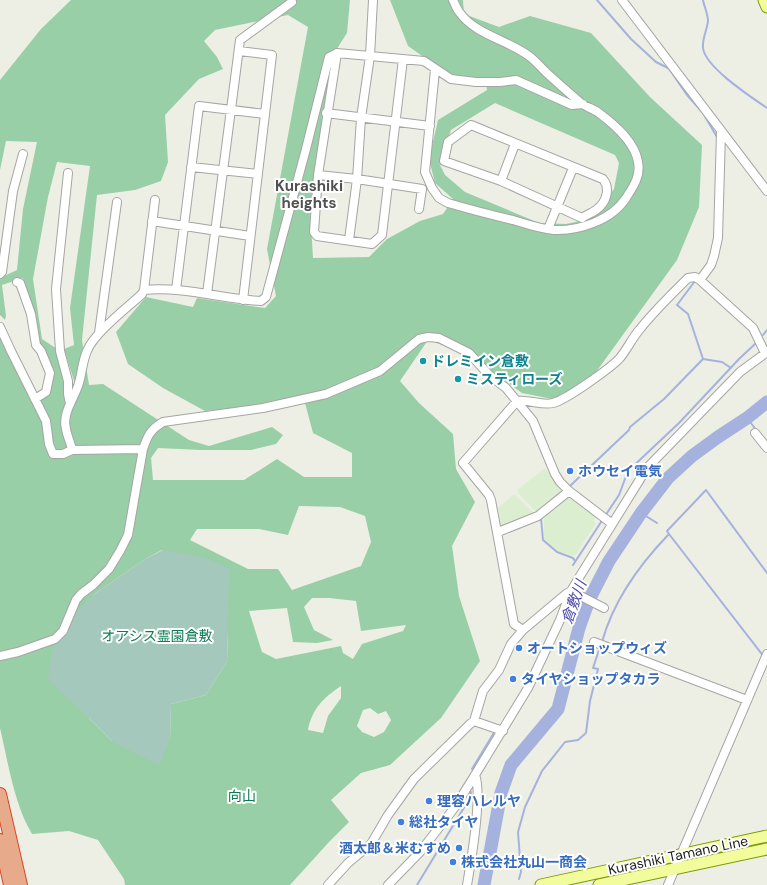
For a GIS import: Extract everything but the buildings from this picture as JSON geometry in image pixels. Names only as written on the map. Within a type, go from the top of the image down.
[{"type":"highway","points":[[0,796],[20,885]]},
{"type":"highway","points":[[0,796],[29,885]]},
{"type":"highway","points":[[0,840],[10,885]]},
{"type":"highway","points":[[0,872],[2,885]]},
{"type":"main road","points":[[764,0],[767,7]]},
{"type":"main road","name":"Kurashiki Tamano Line","points":[[541,885],[767,836]]},
{"type":"main road","name":"Kurashiki Tamano Line","points":[[599,885],[767,848]]},
{"type":"street","points":[[348,240],[357,179],[361,118],[370,56],[373,0]]},
{"type":"street","points":[[425,172],[432,188],[440,198],[448,203],[548,229],[566,229],[596,222],[616,211],[636,182],[639,172],[634,149],[627,138],[616,127],[599,113],[583,104],[529,56],[482,31],[467,21],[459,13],[453,0]]},
{"type":"street","points":[[622,0],[767,191]]},
{"type":"street","points":[[207,294],[240,40],[292,2]]},
{"type":"street","points":[[239,51],[272,55],[243,300]]},
{"type":"street","points":[[337,53],[326,113],[318,175],[314,232],[317,236],[372,244],[382,235],[403,59]]},
{"type":"street","points":[[144,290],[176,290],[243,300],[261,301],[266,297],[329,57],[337,53],[424,61],[435,70],[451,79],[476,82],[516,80],[572,105],[583,104]]},
{"type":"street","points":[[419,209],[425,172],[435,70]]},
{"type":"street","points":[[176,290],[199,106],[265,114]]},
{"type":"street","points":[[326,113],[430,126]]},
{"type":"street","points":[[471,125],[515,144],[603,179],[607,189],[606,197],[597,210],[582,218],[501,181],[444,161],[448,142],[471,125]]},
{"type":"street","points":[[700,280],[711,265],[718,238],[721,132]]},
{"type":"street","points":[[501,181],[515,144]]},
{"type":"street","points":[[0,274],[2,272],[6,246],[12,191],[23,154]]},
{"type":"street","points":[[191,167],[258,174]]},
{"type":"street","points":[[548,229],[574,168]]},
{"type":"street","points":[[68,173],[56,289],[60,351],[68,381],[70,404]]},
{"type":"street","points":[[318,175],[357,179],[422,189]]},
{"type":"street","points":[[72,450],[65,423],[70,404],[79,386],[87,349],[99,333],[142,294],[144,290],[155,200]]},
{"type":"street","points":[[99,333],[117,202]]},
{"type":"street","points":[[152,221],[250,236]]},
{"type":"street","points":[[388,885],[420,852],[455,807],[503,731],[545,655],[606,519],[659,455],[740,372],[766,352],[754,328],[700,280],[688,278],[640,329],[619,358],[609,368],[573,393],[555,403],[545,404],[524,400],[517,401],[463,463],[489,495],[491,500],[514,624],[523,630]]},
{"type":"street","points":[[17,282],[20,283],[31,314],[36,345],[41,351],[50,373],[46,392],[35,399]]},
{"type":"street","points":[[0,327],[10,351],[46,421],[49,444],[54,454],[63,454],[72,450],[143,449]]},
{"type":"street","points":[[0,656],[18,652],[55,639],[63,631],[76,600],[109,569],[128,535],[143,449],[153,428],[163,422],[263,408],[326,394],[380,371],[419,339],[428,336],[439,338],[469,353],[489,375],[506,388],[532,421],[555,474],[560,482],[569,491],[606,519]]},
{"type":"street","points":[[755,433],[767,448]]},
{"type":"street","points":[[498,532],[538,516],[569,491]]},
{"type":"street","points":[[328,885],[348,863],[371,844],[388,815],[414,779],[474,721],[483,690],[499,670],[511,644],[523,630],[566,594],[574,593],[603,608]]},
{"type":"street","points":[[598,643],[747,700]]},
{"type":"street","points":[[668,885],[766,657]]},
{"type":"street","points":[[474,721],[503,731]]},
{"type":"street","points":[[467,885],[477,804],[478,781],[475,775]]},
{"type":"green space","name":"向山","points":[[71,0],[350,0],[347,33],[338,47],[332,61],[310,206],[313,258],[369,257],[387,239],[420,221],[443,214],[453,199],[435,183],[429,159],[438,120],[487,90],[485,77],[458,77],[435,65],[408,46],[390,0],[463,0],[464,14],[499,27],[530,16],[591,33],[650,97],[702,145],[699,207],[677,260],[591,379],[552,399],[522,393],[467,354],[428,340],[400,381],[419,403],[453,434],[456,469],[475,502],[452,546],[459,596],[480,661],[441,718],[390,765],[361,773],[331,800],[349,822],[290,885],[125,885],[124,879],[98,840],[69,831],[32,834],[16,796],[0,728],[0,338],[32,399],[50,388],[23,278],[2,285],[6,316],[5,320],[0,315],[0,278],[17,270],[23,209],[37,142],[6,141],[0,170],[0,80],[41,29]],"holes":[[[288,15],[308,27],[267,249],[276,296],[265,308],[197,298],[193,307],[146,297],[116,332],[128,364],[163,388],[205,411],[305,403],[313,433],[352,453],[352,477],[304,477],[277,459],[244,480],[153,480],[151,458],[158,448],[251,450],[276,444],[283,435],[272,427],[209,446],[189,440],[103,384],[89,385],[82,340],[97,195],[135,190],[161,181],[168,162],[165,115],[199,79],[223,69],[217,57],[204,41],[215,30]],[[495,103],[615,155],[619,163],[614,189],[601,208],[585,220],[566,224],[539,223],[465,192],[445,175],[439,163],[451,130]],[[57,162],[90,166],[70,308],[74,345],[64,349],[75,384],[63,381],[57,349],[42,339],[33,279],[48,197]],[[299,506],[340,507],[365,516],[371,542],[361,566],[292,590],[278,569],[248,569],[190,540],[197,529],[259,529],[288,535]],[[162,550],[227,631],[228,660],[206,695],[171,704],[170,739],[112,741],[89,718],[93,595],[145,559]],[[312,598],[356,601],[361,631],[406,625],[403,631],[362,644],[353,659],[343,653],[341,646],[276,659],[262,652],[249,611],[287,608],[293,642],[317,643],[333,640],[314,630],[304,607]],[[341,686],[341,698],[328,716],[323,733],[308,730],[315,710],[329,695]],[[370,708],[378,714],[386,711],[391,720],[384,732],[374,737],[362,732],[357,726],[363,710]]]},
{"type":"green space","points":[[545,468],[561,491],[536,512],[518,493],[517,490]]},
{"type":"green space","points":[[514,494],[535,514],[501,528],[498,508]]},
{"type":"green space","points":[[567,497],[570,497],[596,517],[593,521],[596,523],[575,556],[558,551],[544,540],[544,517]]},
{"type":"green space","name":"オアシス霊園倉敷","points":[[163,550],[202,557],[229,568],[227,631],[228,660],[206,695],[171,704],[170,739],[159,765],[112,741],[48,679],[52,652],[63,631],[78,610],[93,595],[145,559]]},
{"type":"waterway","points":[[597,0],[631,39],[656,62],[668,68],[687,95],[703,113],[717,137]]},
{"type":"waterway","points":[[703,0],[708,21],[703,45],[706,56],[712,64],[730,81],[767,108]]},
{"type":"waterway","points":[[695,281],[677,305],[688,314],[703,359]]},
{"type":"waterway","points":[[763,335],[767,330]]},
{"type":"waterway","points":[[605,516],[619,495],[628,471],[679,423],[755,344]]},
{"type":"waterway","points":[[571,485],[629,430],[630,427],[664,399],[703,359],[722,362],[731,368]]},
{"type":"waterway","name":"倉敷川","points":[[484,885],[501,793],[511,765],[558,709],[579,628],[589,600],[609,561],[641,513],[668,478],[692,456],[747,418],[767,402]]},
{"type":"waterway","points":[[747,418],[757,431]]},
{"type":"waterway","points":[[602,642],[613,612],[629,584],[648,558],[669,534],[667,531],[706,490],[767,573]]},
{"type":"waterway","points":[[641,513],[657,523]]},
{"type":"waterway","points":[[541,518],[543,540],[557,552],[573,558],[575,561]]},
{"type":"waterway","points":[[573,565],[603,519]]},
{"type":"waterway","points":[[669,534],[764,657]]},
{"type":"waterway","points":[[519,879],[521,872],[518,832],[525,807],[542,771],[565,742],[578,740],[586,733],[590,701],[598,669],[593,668],[600,647]]},
{"type":"waterway","points":[[472,769],[495,731]]},
{"type":"waterway","points":[[470,800],[471,792]]},
{"type":"waterway","points":[[417,885],[468,801],[472,800]]},
{"type":"waterway","points":[[482,801],[499,803]]},
{"type":"place","name":"ドレミイン倉敷","points":[[423,361]]},
{"type":"place","name":"ミスティローズ","points":[[458,379]]},
{"type":"place","name":"ホウセイ電気","points":[[570,471]]},
{"type":"place","name":"オートショップウィズ","points":[[519,648]]},
{"type":"place","name":"タイヤショップタカラ","points":[[513,679]]},
{"type":"place","name":"理容ハレルヤ","points":[[429,801]]},
{"type":"place","name":"総社タイヤ","points":[[401,822]]},
{"type":"place","name":"酒太郎＆米むすめ","points":[[459,848]]},
{"type":"place","name":"株式会社丸山一商会","points":[[453,862]]},
{"type":"district","name":"Kurashiki heights","points":[[309,194]]}]
